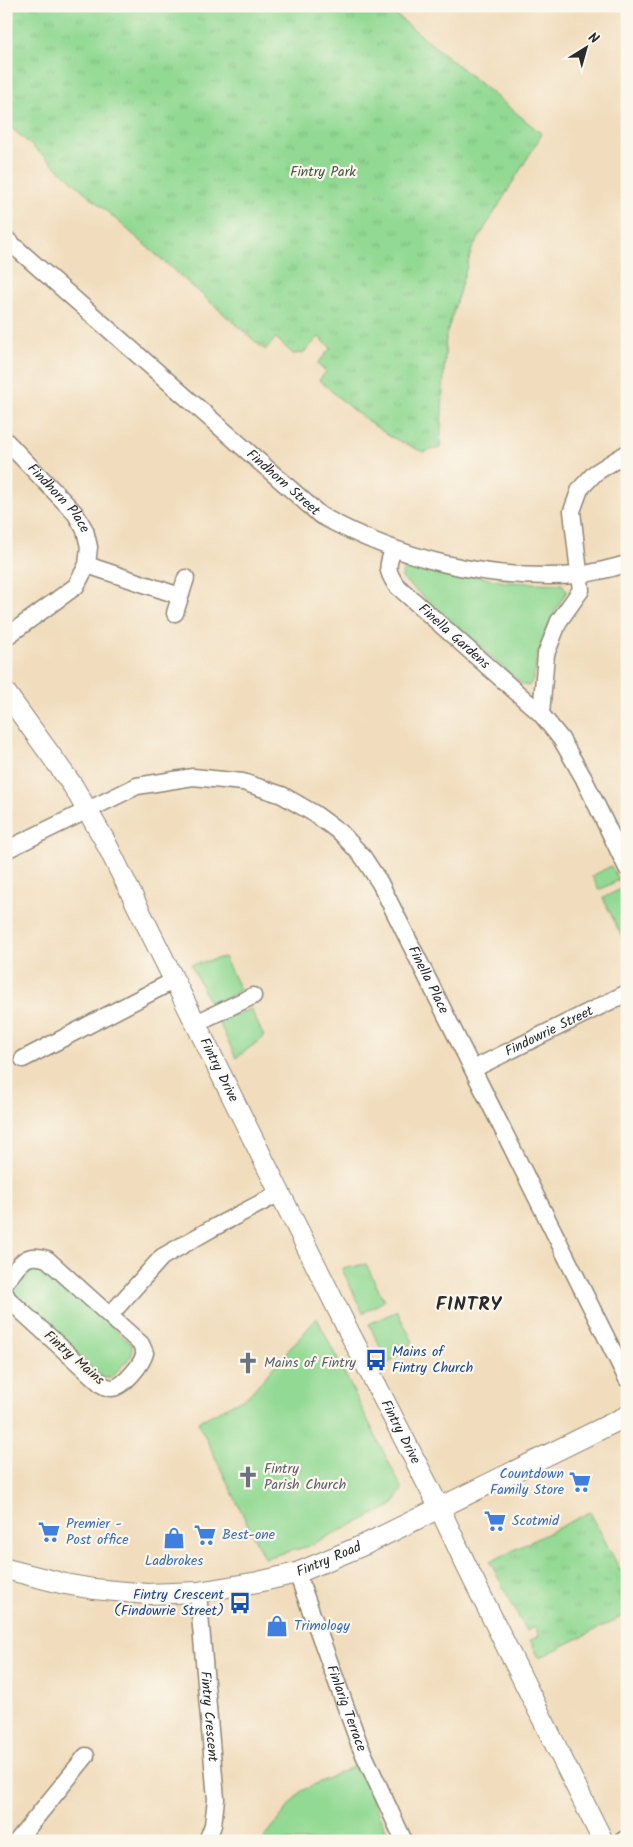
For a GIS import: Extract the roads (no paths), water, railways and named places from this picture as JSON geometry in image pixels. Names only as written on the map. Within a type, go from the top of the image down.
[{"type":"street","name":"Findhorn Street","points":[[6,239],[320,516],[393,550],[439,564],[492,573],[580,574],[627,564]]},
{"type":"street","name":"Findhorn Place","points":[[6,441],[75,513],[85,530],[89,547],[87,565],[76,586],[6,637]]},
{"type":"street","points":[[541,714],[546,654],[559,621],[581,590],[572,511],[580,489],[595,473],[627,453]]},
{"type":"street","name":"Finella Gardens","points":[[393,550],[388,564],[389,574],[396,585],[541,714],[561,739],[583,777],[627,868]]},
{"type":"street","points":[[87,565],[180,596]]},
{"type":"street","points":[[175,613],[186,578]]},
{"type":"street","name":"Fintry Drive","points":[[6,692],[73,786],[104,838],[406,1446],[439,1507],[466,1567],[603,1841]]},
{"type":"street","name":"Finella Place","points":[[6,850],[137,786],[193,776],[244,782],[282,795],[316,814],[341,833],[363,857],[380,883],[627,1379]]},
{"type":"street","points":[[23,1059],[175,980]]},
{"type":"street","name":"Findowrie Street","points":[[473,1069],[627,993]]},
{"type":"street","name":"Fintry Drive","points":[[196,1023],[253,996]]},
{"type":"street","points":[[110,1315],[162,1257],[280,1193]]},
{"type":"street","name":"Fintry Mains","points":[[6,1281],[25,1259],[36,1255],[47,1259],[141,1344],[145,1353],[142,1362],[120,1386],[111,1388],[101,1384],[8,1299],[6,1295]]},
{"type":"street","name":"Fintry Road","points":[[6,1570],[94,1589],[147,1594],[198,1592],[297,1573],[366,1544],[627,1416]]},
{"type":"street","name":"Finlarig Terrace","points":[[297,1573],[360,1746],[404,1841]]},
{"type":"street","name":"Fintry Crescent","points":[[198,1592],[216,1799],[213,1825],[207,1841]]},
{"type":"street","points":[[17,1841],[85,1756]]},
{"type":"street","points":[[622,1841],[627,1838]]},
{"type":"place","name":"Mains of Fintry Church","points":[[376,1360]]},
{"type":"place","name":"Mains of Fintry","points":[[248,1363]]},
{"type":"place","name":"Fintry Parish Church","points":[[248,1477]]},
{"type":"place","name":"Countdown Family Store","points":[[580,1482]]},
{"type":"place","name":"Scotmid","points":[[495,1521]]},
{"type":"place","name":"Premier - Post office","points":[[49,1532]]},
{"type":"place","name":"Best-one","points":[[205,1535]]},
{"type":"place","name":"Ladbrokes","points":[[174,1538]]},
{"type":"place","name":"Fintry Crescent (Findowrie Street)","points":[[240,1603]]},
{"type":"place","name":"Trimology","points":[[277,1626]]},
{"type":"district","name":"FINTRY","points":[[469,1305]]},
{"type":"park label","name":"Fintry Park","points":[[323,172]]}]
